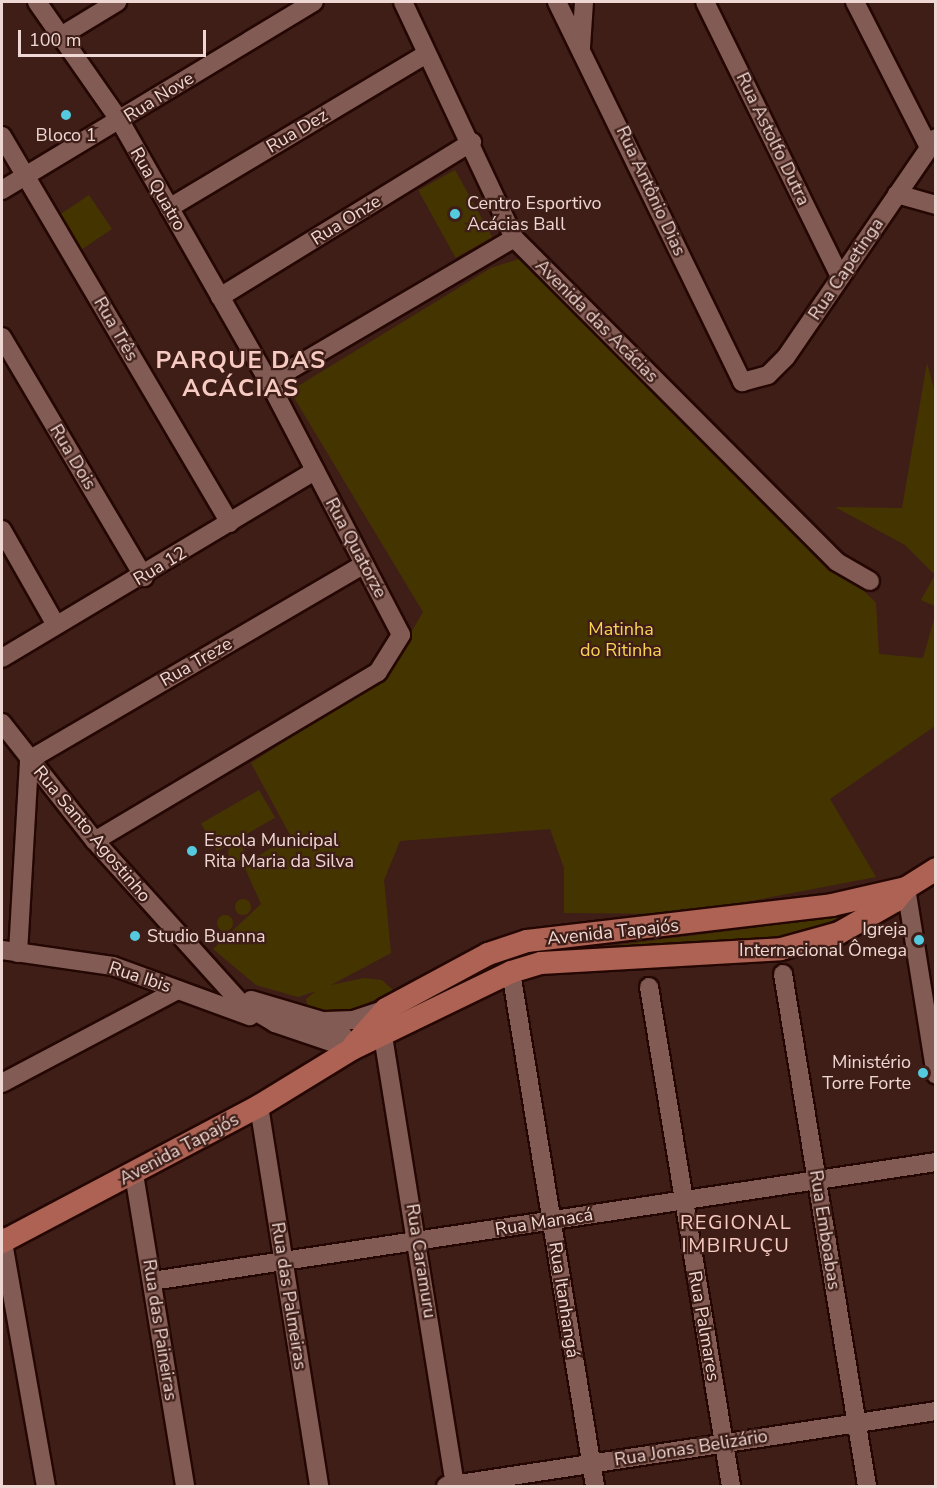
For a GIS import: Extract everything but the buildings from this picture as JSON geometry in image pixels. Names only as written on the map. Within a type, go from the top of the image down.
[{"type":"main road","name":"Avenida Tapajós","points":[[2,1240],[134,1174],[259,1106],[352,1049],[383,1036],[511,972],[586,960],[781,949],[839,933],[919,886],[936,869]]},
{"type":"main road","name":"Avenida Tapajós","points":[[352,1049],[386,1009],[488,954],[526,941],[788,911],[919,886]]},
{"type":"main road","points":[[579,935],[589,944],[586,960]]},
{"type":"street","name":"Rua Quatro","points":[[37,2],[120,122],[269,382]]},
{"type":"street","points":[[61,36],[117,2]]},
{"type":"street","name":"Rua Nove","points":[[2,190],[120,122],[314,2]]},
{"type":"street","name":"Avenida das Acácias","points":[[404,2],[425,55],[472,142],[514,238],[837,562],[870,580]]},
{"type":"street","name":"Rua Antônio Dias","points":[[558,2],[742,382]]},
{"type":"street","points":[[581,47],[584,2]]},
{"type":"street","points":[[855,2],[932,143]]},
{"type":"street","name":"Rua Astolfo Dutra","points":[[708,4],[840,276]]},
{"type":"street","name":"Rua Dez","points":[[169,208],[425,55]]},
{"type":"street","name":"Rua Três","points":[[2,136],[230,524]]},
{"type":"street","name":"Rua Onze","points":[[220,297],[472,142]]},
{"type":"street","name":"Rua Capetinga","points":[[742,382],[768,375],[786,357],[932,143]]},
{"type":"street","points":[[897,194],[936,205]]},
{"type":"street","points":[[269,382],[514,238]]},
{"type":"street","name":"Rua Dois","points":[[2,337],[144,577]]},
{"type":"street","name":"Rua Quatorze","points":[[95,841],[378,672],[401,636],[269,382]]},
{"type":"street","name":"Rua 12","points":[[2,658],[56,625],[144,577],[315,471]]},
{"type":"street","points":[[2,530],[56,625]]},
{"type":"street","name":"Rua Treze","points":[[29,760],[364,564]]},
{"type":"street","name":"Rua Santo Agostinho","points":[[2,723],[95,841],[235,995],[275,1023],[352,1049]]},
{"type":"street","points":[[10,951],[29,760]]},
{"type":"street","points":[[919,886],[936,1075]]},
{"type":"street","name":"Rua Ibis","points":[[10,951],[113,966],[275,1023]]},
{"type":"street","name":"Rua Itanhangá","points":[[511,972],[594,1486]]},
{"type":"street","name":"Rua Emboabas","points":[[783,974],[867,1486]]},
{"type":"street","name":"Rua Palmares","points":[[649,987],[731,1486]]},
{"type":"street","points":[[2,1083],[178,990]]},
{"type":"street","points":[[235,995],[324,1021],[350,1038],[352,1049]]},
{"type":"street","points":[[324,1021],[353,1020],[386,1009]]},
{"type":"street","name":"Rua Caramuru","points":[[383,1036],[418,1242],[452,1486]]},
{"type":"street","name":"Rua das Palmeiras","points":[[259,1106],[319,1486]]},
{"type":"street","name":"Rua Manacá","points":[[152,1281],[551,1222],[682,1198],[936,1162]]},
{"type":"street","name":"Rua das Paineiras","points":[[134,1174],[185,1486]]},
{"type":"street","points":[[2,1240],[46,1486]]},
{"type":"street","name":"Rua Jonas Belizário","points":[[452,1486],[936,1411]]},
{"type":"green space","name":"Centro Esportivo Acácias Ball","points":[[455,170],[492,237],[456,258],[418,190]]},
{"type":"green space","points":[[89,195],[112,229],[81,250],[58,216]]},
{"type":"green space","name":"Matinha do Ritinha","points":[[525,257],[876,603],[879,654],[923,658],[935,616],[935,726],[830,799],[876,877],[683,914],[564,913],[564,868],[550,829],[400,841],[384,880],[391,953],[331,985],[364,978],[382,980],[394,991],[351,1010],[308,1009],[306,999],[316,991],[298,997],[256,985],[213,949],[261,904],[244,866],[290,835],[251,763],[385,677],[423,612],[290,391],[491,268]]},
{"type":"green space","points":[[927,363],[936,396],[935,606],[921,600],[935,575],[905,545],[835,507],[902,508]]},
{"type":"green space","points":[[259,790],[275,818],[217,851],[201,824]]},
{"type":"green space","points":[[233,845],[239,845],[244,853],[242,859],[233,861],[228,856],[228,850]]},
{"type":"green space","points":[[243,899],[251,907],[243,915],[235,907]]},
{"type":"green space","points":[[862,910],[787,937],[609,946],[753,928]]},
{"type":"green space","points":[[225,915],[231,917],[233,923],[231,929],[225,931],[219,929],[217,923],[219,917]]},
{"type":"green space","points":[[561,947],[568,951],[512,960],[418,1009],[398,1011],[490,961]]},
{"type":"place","name":"Bloco 1","points":[[66,115]]},
{"type":"place","name":"Centro Esportivo Acácias Ball","points":[[455,214]]},
{"type":"place","name":"Escola Municipal Rita Maria da Silva","points":[[192,851]]},
{"type":"place","name":"Studio Buanna","points":[[135,936]]},
{"type":"place","name":"Igreja Internacional Ômega","points":[[919,940]]},
{"type":"place","name":"Ministério Torre Forte","points":[[923,1073]]},
{"type":"district","name":"PARQUE DAS ACÁCIAS","points":[[241,375]]},
{"type":"district","name":"REGIONAL IMBIRUÇU","points":[[736,1234]]}]
